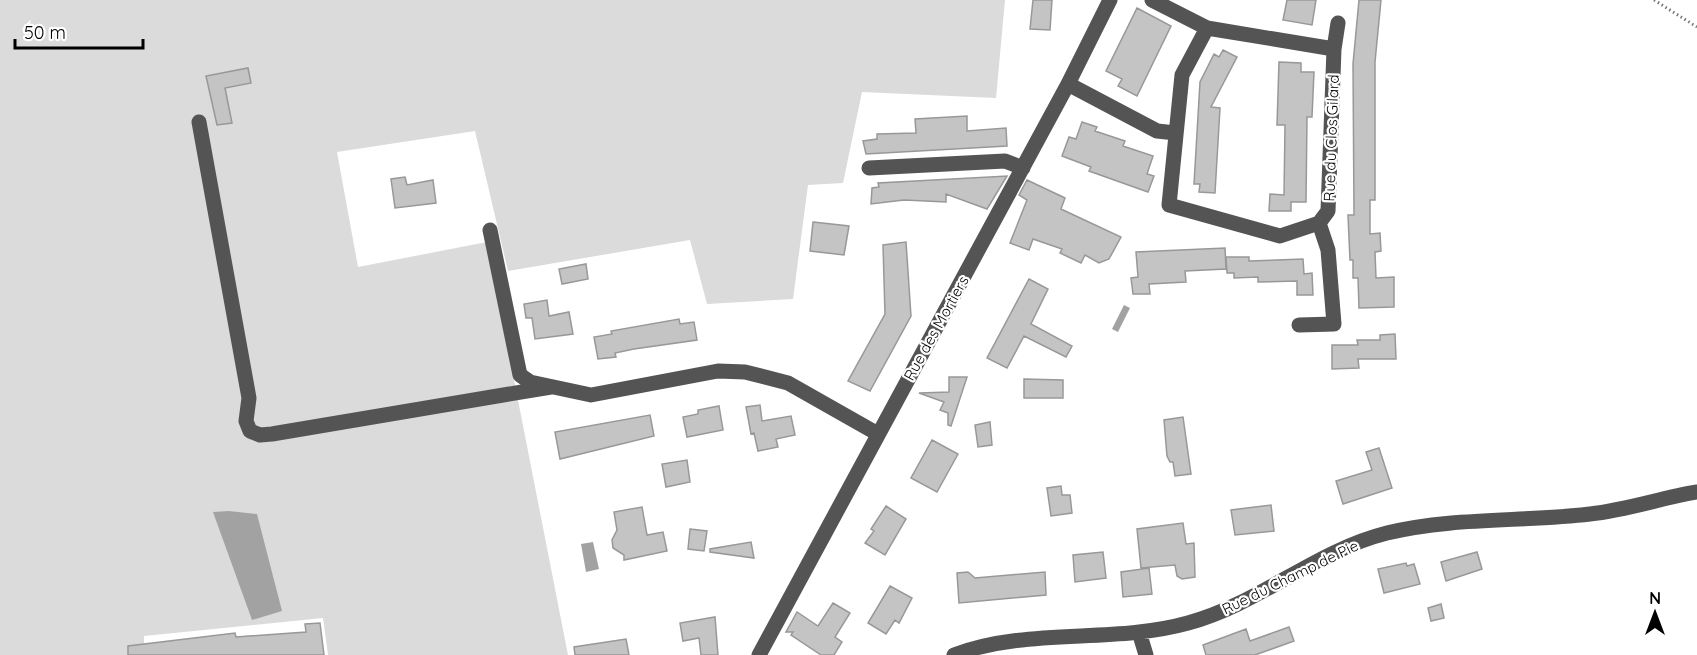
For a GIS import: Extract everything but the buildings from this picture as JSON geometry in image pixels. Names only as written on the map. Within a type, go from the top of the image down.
[{"type":"street","name":"Rue des Mortiers","points":[[759,655],[1023,168],[1110,0]]},
{"type":"street","points":[[1152,0],[1207,28],[1334,50]]},
{"type":"street","name":"Rue du Clos Gilard","points":[[1207,28],[1182,75],[1169,205],[1280,236],[1318,223],[1328,212],[1334,50],[1338,23]]},
{"type":"street","points":[[1068,84],[1157,131],[1176,133]]},
{"type":"street","points":[[199,122],[249,398],[246,421],[250,431],[260,435],[272,434],[551,387]]},
{"type":"street","points":[[868,168],[1005,161],[1023,168]]},
{"type":"street","points":[[1299,326],[1334,324],[1328,250],[1318,223]]},
{"type":"street","points":[[490,230],[520,375],[530,382],[591,395],[718,371],[745,372],[788,383],[878,434]]},
{"type":"street","name":"Rue du Champ de Pie","points":[[954,655],[1013,642],[1139,632],[1188,623],[1226,609],[1316,560],[1386,533],[1423,526],[1589,514],[1635,507],[1697,492]]},
{"type":"street","points":[[1139,632],[1146,655]]},
{"type":"path","points":[[1654,0],[1697,27]]},
{"type":"shaded area","points":[[0,0],[1005,0],[996,98],[862,92],[843,183],[808,185],[793,299],[707,304],[690,240],[508,271],[475,131],[337,152],[358,267],[487,242],[568,655],[328,655],[323,618],[144,636],[144,655],[0,655]]},
{"type":"shaded area","points":[[1124,305],[1130,308],[1118,332],[1112,329]]},
{"type":"shaded area","points":[[213,512],[257,514],[282,611],[252,620]]},
{"type":"shaded area","points":[[593,542],[599,569],[586,572],[581,544]]}]
